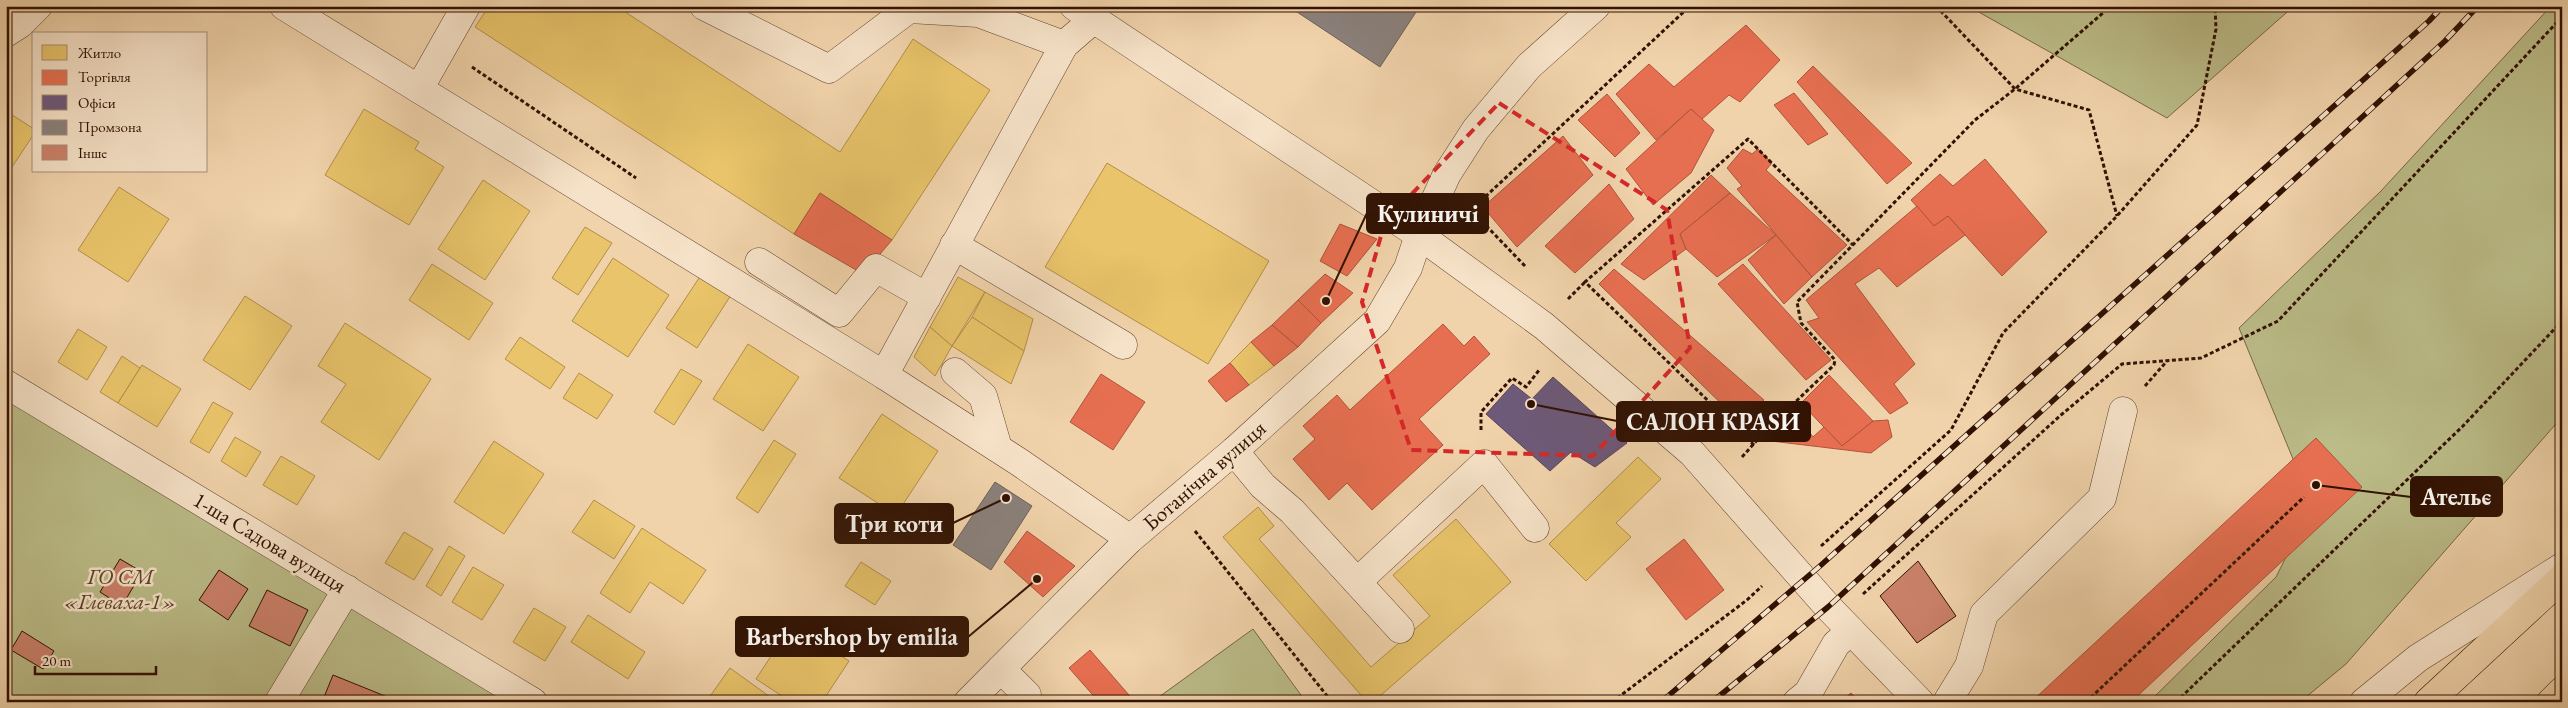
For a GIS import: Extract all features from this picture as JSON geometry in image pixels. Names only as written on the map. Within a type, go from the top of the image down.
[{"type":"highway","points":[[2428,702],[2562,578]]},
{"type":"highway","points":[[2551,702],[2562,691]]},
{"type":"street","points":[[6,33],[20,24],[38,6]]},
{"type":"street","points":[[284,6],[884,375],[998,448],[1130,539]]},
{"type":"street","points":[[419,89],[466,6]]},
{"type":"street","points":[[704,6],[829,69],[909,9],[978,13],[1064,45]]},
{"type":"street","name":"Ботанічна вулиця","points":[[968,702],[1130,539],[1234,451],[1377,321],[1408,268],[1419,235],[1447,174],[1476,129],[1529,66],[1596,6]]},
{"type":"street","points":[[884,375],[1064,45],[1084,13],[1419,235],[1544,326],[1692,453],[1844,624],[1920,702]]},
{"type":"street","points":[[954,245],[1123,346]]},
{"type":"street","points":[[759,262],[839,313],[876,268],[927,296]]},
{"type":"street","points":[[782,312],[794,286]]},
{"type":"street","points":[[955,372],[983,396],[998,448]]},
{"type":"street","name":"1-ша Садова вулиця","points":[[9,392],[347,589],[533,702]]},
{"type":"street","points":[[1947,702],[1969,666],[1984,614],[2102,498],[2123,411]]},
{"type":"street","points":[[1234,451],[1263,486],[1292,511],[1400,629]]},
{"type":"street","points":[[1357,582],[1484,464],[1535,528]]},
{"type":"street","points":[[2364,702],[2418,658],[2562,567]]},
{"type":"street","points":[[279,702],[347,589]]},
{"type":"street","points":[[1797,702],[1808,693],[1836,644],[1844,624]]},
{"type":"street","points":[[1001,669],[1026,699]]},
{"type":"path","points":[[1530,271],[1471,210],[1690,6]]},
{"type":"path","points":[[1936,6],[2016,89],[2090,110],[2116,216]]},
{"type":"path","points":[[1740,459],[1767,428],[1834,365],[1835,360],[1801,323],[1797,302],[1975,120],[2016,89],[2111,6]]},
{"type":"path","points":[[1819,548],[1951,430],[2003,333],[2116,216],[2197,125],[2216,29],[2215,6]]},
{"type":"path","points":[[1844,624],[2061,415],[2122,364],[2201,358],[2278,321],[2562,18]]},
{"type":"path","points":[[442,47],[642,182]]},
{"type":"path","points":[[1754,445],[1586,282],[1748,139],[1853,245]]},
{"type":"path","points":[[2176,702],[2463,426],[2562,321]]},
{"type":"path","points":[[1481,433],[1481,412],[1506,384],[1512,378],[1526,387],[1542,366]]},
{"type":"path","points":[[1178,498],[1187,522],[1332,702]]},
{"type":"path","points":[[2086,702],[2304,498]]},
{"type":"path","points":[[1612,702],[1747,600],[1765,583]]},
{"type":"highlighted area","points":[[1499,103],[1667,210],[1690,348],[1593,456],[1411,450],[1362,302],[1385,222]]},
{"type":"green space","points":[[1968,6],[2294,6],[2167,118]]},
{"type":"green space","points":[[2551,6],[2562,6],[2562,417],[2346,664],[2300,702],[2149,702],[2276,577],[2312,505],[2239,328],[2381,191]]},
{"type":"green space","name":"ГО СМ «Глеваха-1»","points":[[6,388],[522,702],[6,702]]},
{"type":"green space","points":[[1253,629],[1306,702],[1152,702]]},
{"type":"building: Житло","points":[[489,6],[616,6],[840,152],[913,39],[990,90],[892,240],[820,193],[794,234],[475,27]]},
{"type":"building: Житло","points":[[364,109],[419,142],[415,149],[444,167],[409,225],[325,175]]},
{"type":"building: Житло","points":[[6,111],[32,128],[32,137],[6,176]]},
{"type":"building: Житло","points":[[1107,163],[1269,261],[1208,364],[1045,267]]},
{"type":"building: Житло","points":[[483,180],[530,211],[485,280],[438,249]]},
{"type":"building: Житло","points":[[119,187],[169,219],[128,282],[78,250]]},
{"type":"building: Житло","points":[[585,227],[612,243],[578,295],[552,278]]},
{"type":"building: Житло","points":[[613,258],[669,295],[628,357],[572,321]]},
{"type":"building: Житло","points":[[432,264],[493,303],[469,340],[409,300]]},
{"type":"building: Житло","points":[[703,272],[733,292],[697,348],[666,328]]},
{"type":"building: Житло","points":[[958,277],[985,292],[952,346],[930,327]]},
{"type":"building: Житло","points":[[985,292],[1033,319],[1024,351],[972,317]]},
{"type":"building: Житло","points":[[245,296],[292,326],[250,390],[203,360]]},
{"type":"building: Житло","points":[[972,317],[1024,351],[1011,384],[952,346]]},
{"type":"building: Житло","points":[[345,323],[431,379],[379,460],[321,422],[346,384],[318,366]]},
{"type":"building: Житло","points":[[930,327],[952,346],[935,376],[914,357]]},
{"type":"building: Житло","points":[[78,329],[107,347],[87,380],[58,362]]},
{"type":"building: Житло","points":[[520,337],[565,367],[550,389],[505,359]]},
{"type":"building: Житло","points":[[1251,342],[1274,366],[1249,385],[1230,363]]},
{"type":"building: Житло","points":[[748,344],[799,377],[763,431],[713,399]]},
{"type":"building: Житло","points":[[122,356],[140,368],[118,403],[100,392]]},
{"type":"building: Житло","points":[[142,365],[181,389],[157,427],[118,403]]},
{"type":"building: Житло","points":[[681,369],[702,381],[674,425],[654,412]]},
{"type":"building: Житло","points":[[579,373],[613,395],[597,419],[563,398]]},
{"type":"building: Житло","points":[[213,402],[233,413],[209,453],[190,442]]},
{"type":"building: Житло","points":[[882,414],[938,451],[896,515],[839,478]]},
{"type":"building: Житло","points":[[235,437],[261,452],[246,477],[221,461]]},
{"type":"building: Житло","points":[[774,440],[796,454],[758,513],[736,498]]},
{"type":"building: Житло","points":[[494,441],[544,474],[504,534],[454,502]]},
{"type":"building: Житло","points":[[281,456],[315,476],[297,505],[263,485]]},
{"type":"building: Житло","points":[[1638,457],[1661,479],[1616,523],[1631,537],[1586,581],[1549,544]]},
{"type":"building: Житло","points":[[594,500],[635,526],[614,559],[572,532]]},
{"type":"building: Житло","points":[[1258,507],[1274,526],[1259,539],[1371,667],[1430,616],[1393,575],[1456,519],[1511,582],[1373,702],[1367,702],[1223,537]]},
{"type":"building: Житло","points":[[642,528],[706,570],[683,604],[650,582],[630,613],[600,593]]},
{"type":"building: Житло","points":[[404,532],[433,549],[414,580],[385,563]]},
{"type":"building: Житло","points":[[449,546],[465,556],[441,596],[426,586]]},
{"type":"building: Житло","points":[[861,562],[891,581],[875,605],[845,586]]},
{"type":"building: Житло","points":[[473,567],[504,585],[482,620],[452,602]]},
{"type":"building: Житло","points":[[534,608],[566,627],[545,661],[513,642]]},
{"type":"building: Житло","points":[[588,615],[645,652],[628,679],[571,642]]},
{"type":"building: Житло","points":[[792,624],[849,661],[822,702],[791,702],[756,679]]},
{"type":"building: Житло","points":[[730,668],[777,702],[706,702]]},
{"type":"building: Торгівля","points":[[1746,25],[1780,60],[1740,102],[1729,95],[1701,120],[1691,109],[1656,140],[1616,94],[1649,64],[1674,87]]},
{"type":"building: Торгівля","points":[[1813,66],[1912,163],[1887,184],[1797,82]]},
{"type":"building: Торгівля","points":[[1794,93],[1828,134],[1808,145],[1774,105]]},
{"type":"building: Торгівля","points":[[1607,94],[1640,133],[1615,157],[1578,120]]},
{"type":"building: Торгівля","points":[[1691,109],[1714,130],[1691,173],[1653,205],[1626,169]]},
{"type":"building: Торгівля","points":[[1563,136],[1593,175],[1517,247],[1483,207]]},
{"type":"building: Торгівля","points":[[1743,149],[1752,154],[1758,149],[1772,163],[1766,170],[1847,245],[1812,277],[1737,189],[1742,186],[1727,168]]},
{"type":"building: Торгівля","points":[[1985,159],[2047,232],[2002,276],[1948,216],[1934,226],[1911,200],[1940,174],[1953,186]]},
{"type":"building: Торгівля","points":[[1711,175],[1730,193],[1680,234],[1686,249],[1644,280],[1621,264]]},
{"type":"building: Торгівля","points":[[1609,184],[1634,219],[1575,273],[1545,246]]},
{"type":"building: Торгівля","points":[[820,193],[892,240],[863,274],[794,234]]},
{"type":"building: Торгівля","points":[[1730,193],[1776,235],[1717,277],[1686,249],[1680,234]]},
{"type":"building: Торгівля","points":[[1917,206],[1934,226],[1948,216],[1965,235],[1897,287],[1879,268],[1855,284],[1915,364],[1894,384],[1908,403],[1890,414],[1807,322],[1819,318],[1806,300]]},
{"type":"building: Торгівля","points":[[1340,224],[1377,239],[1347,276],[1320,261]]},
{"type":"building: Торгівля","points":[[1776,235],[1812,277],[1784,304],[1748,260]]},
{"type":"building: Торгівля","points":[[1743,264],[1831,360],[1806,380],[1718,284]]},
{"type":"building: Торгівля","points":[[1614,269],[1764,400],[1740,422],[1599,284]]},
{"type":"building: Торгівля","points":[[1325,274],[1353,293],[1321,323],[1298,300]]},
{"type":"building: Торгівля","points":[[1298,300],[1321,323],[1298,347],[1272,325]]},
{"type":"building: Торгівля","points":[[1443,324],[1464,346],[1474,336],[1490,354],[1419,419],[1443,445],[1372,510],[1347,483],[1329,500],[1293,459],[1315,439],[1303,426],[1337,395],[1350,410]]},
{"type":"building: Торгівля","points":[[1272,325],[1298,347],[1274,366],[1251,342]]},
{"type":"building: Торгівля","points":[[1230,363],[1249,385],[1226,402],[1208,381]]},
{"type":"building: Торгівля","points":[[1101,374],[1145,402],[1113,450],[1070,422]]},
{"type":"building: Торгівля","points":[[1829,375],[1873,421],[1842,446],[1801,403]]},
{"type":"building: Торгівля","points":[[1793,410],[1813,437],[1824,427],[1842,446],[1873,421],[1888,420],[1892,437],[1871,453],[1771,441],[1770,430]]},
{"type":"building: Торгівля","points":[[2316,438],[2362,487],[2131,702],[2031,702]]},
{"type":"building: Торгівля","points":[[1027,531],[1075,566],[1043,597],[1004,562]]},
{"type":"building: Торгівля","points":[[1684,539],[1724,590],[1686,620],[1646,569]]},
{"type":"building: Торгівля","points":[[1090,650],[1135,702],[1099,702],[1069,668]]},
{"type":"building: Торгівля","points":[[1851,693],[1859,702],[1840,702]]},
{"type":"building: Офіси","points":[[1553,377],[1627,443],[1595,467],[1571,452],[1550,471],[1486,414],[1513,384],[1532,399]]},
{"type":"building: Промзона","points":[[1288,6],[1420,6],[1380,67]]},
{"type":"building: Промзона","points":[[995,482],[1032,506],[991,570],[953,545]]},
{"type":"building: Інше","points":[[120,559],[142,572],[122,606],[100,592]]},
{"type":"building: Інше","points":[[1918,561],[1956,616],[1917,643],[1880,596]]},
{"type":"building: Інше","points":[[219,570],[248,589],[228,620],[199,600]]},
{"type":"building: Інше","points":[[267,590],[308,610],[290,646],[249,626]]},
{"type":"building: Інше","points":[[22,631],[54,651],[43,669],[11,650]]},
{"type":"building: Інше","points":[[333,675],[385,696],[382,702],[322,702]]},
{"type":"railway","points":[[1661,702],[1820,566],[2429,21],[2443,6]]},
{"type":"railway","points":[[1712,702],[1828,607],[2445,41],[2478,6]]},
{"type":"place","name":"Кулиничі","points":[[1326,301]]},
{"type":"place","name":"САЛОН КРАSИ","points":[[1531,404]]},
{"type":"place","name":"Ательє","points":[[2316,485]]},
{"type":"place","name":"Три коти","points":[[1006,498]]},
{"type":"place","name":"Barbershop by emilia","points":[[1037,579]]}]
